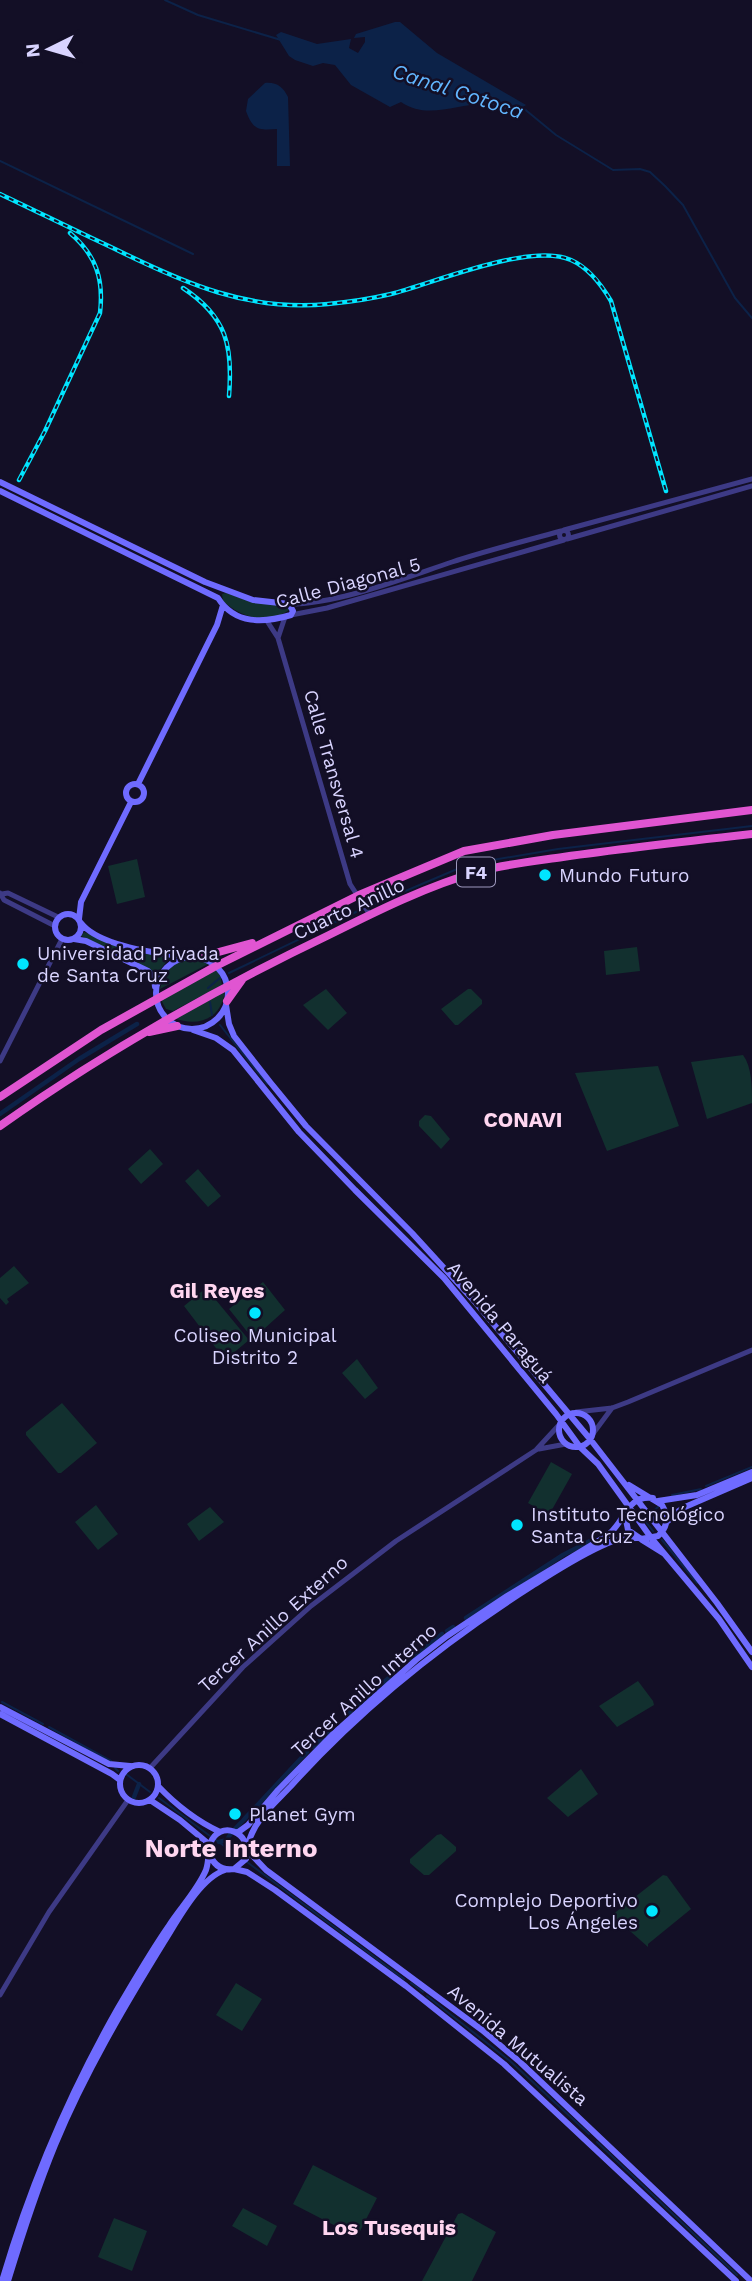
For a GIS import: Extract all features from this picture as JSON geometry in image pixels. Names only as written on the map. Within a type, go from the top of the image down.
[{"type":"highway","name":"Cuarto Anillo","points":[[0,1126],[86,1066],[143,1034],[165,1018],[246,976],[365,905],[464,851],[489,845],[752,810]]},
{"type":"highway","name":"Cuarto Anillo","points":[[0,1097],[156,993],[216,966],[268,938],[365,905],[438,886],[483,870],[589,853],[752,834]]},
{"type":"highway","points":[[188,957],[216,953],[268,938]]},
{"type":"highway","points":[[227,1003],[246,976]]},
{"type":"highway","points":[[143,1034],[177,1026]]},
{"type":"main road","name":"Calle Diagonal 5","points":[[0,482],[50,511],[218,598],[238,616],[256,621],[288,616]]},
{"type":"main road","name":"Calle Diagonal 5","points":[[0,491],[226,590],[253,600],[289,604]]},
{"type":"main road","points":[[218,598],[220,592],[226,590]]},
{"type":"main road","points":[[288,616],[292,607],[289,604]]},
{"type":"main road","points":[[138,785],[217,625],[223,605]]},
{"type":"main road","points":[[217,625],[238,616]]},
{"type":"main road","points":[[133,784],[138,785],[144,791],[143,797],[136,803],[131,802],[126,794],[127,789],[133,784]]},
{"type":"main road","points":[[74,939],[80,932],[81,902],[131,802]]},
{"type":"main road","points":[[81,902],[58,917],[55,926],[57,934],[62,939],[86,941],[148,971],[154,978],[165,1018]]},
{"type":"main road","points":[[66,913],[73,914],[89,932],[118,943],[148,951],[212,961],[228,985]]},
{"type":"main road","points":[[156,993],[159,977],[167,966],[188,957]]},
{"type":"main road","name":"Avenida Paraguá","points":[[228,985],[229,1024],[234,1036],[306,1126],[441,1263],[573,1413],[752,1652]]},
{"type":"main road","points":[[192,1030],[213,1023],[227,1003]]},
{"type":"main road","name":"Avenida Paraguá","points":[[165,1018],[177,1026],[216,1038],[233,1050],[299,1132],[444,1278],[560,1423],[598,1464],[625,1510],[670,1558],[719,1619],[752,1667]]},
{"type":"main road","points":[[573,1413],[588,1418],[592,1426],[591,1437],[580,1447],[566,1444],[561,1439],[560,1423],[573,1413]]},
{"type":"main road","points":[[652,1539],[662,1532],[677,1511],[734,1486],[752,1475]]},
{"type":"main road","points":[[637,1500],[697,1495],[752,1475]]},
{"type":"main road","points":[[622,1480],[655,1500],[665,1510],[667,1523]]},
{"type":"main road","name":"Tercer Anillo Interno","points":[[237,1833],[248,1825],[339,1728],[403,1672],[447,1637],[570,1556],[608,1535],[618,1526],[625,1510],[637,1500]]},
{"type":"main road","points":[[625,1510],[628,1530],[670,1558]]},
{"type":"main road","name":"Tercer Anillo Interno","points":[[248,1849],[254,1828],[338,1738],[400,1682],[458,1636],[510,1600],[600,1546],[620,1539],[652,1539]]},
{"type":"main road","points":[[510,1600],[513,1595],[557,1568],[570,1556]]},
{"type":"main road","points":[[400,1682],[404,1675],[446,1643],[447,1637],[452,1639],[498,1609]]},
{"type":"main road","points":[[339,1728],[348,1725],[376,1703],[401,1678],[403,1672]]},
{"type":"main road","points":[[0,1707],[109,1764],[150,1768],[156,1776],[158,1786],[173,1802],[220,1832],[242,1836],[248,1849],[246,1859],[231,1870],[210,1878],[194,1898],[99,2051],[55,2145],[5,2281]]},
{"type":"main road","points":[[0,1714],[120,1780]]},
{"type":"main road","points":[[278,1800],[285,1787],[314,1757],[313,1754],[338,1738]]},
{"type":"main road","points":[[130,1766],[120,1780],[121,1791],[128,1800],[139,1803],[150,1800],[158,1786]]},
{"type":"main road","points":[[150,1800],[180,1820],[209,1849],[215,1864],[231,1870]]},
{"type":"main road","points":[[5,2281],[47,2154],[78,2084],[119,2007],[201,1879],[208,1864],[209,1849],[220,1832]]},
{"type":"main road","name":"Avenida Mutualista","points":[[248,1849],[266,1870],[424,1994],[593,2138],[751,2281]]},
{"type":"main road","name":"Avenida Mutualista","points":[[231,1870],[247,1872],[265,1883],[520,2062],[736,2281]]},
{"type":"street","name":"Calle Diagonal 5","points":[[289,604],[307,603],[404,578],[463,558],[748,485],[752,479]]},
{"type":"street","name":"Calle Diagonal 5","points":[[288,616],[406,585],[714,493]]},
{"type":"street","points":[[563,531],[559,536],[565,539]]},
{"type":"street","points":[[160,568],[164,561]]},
{"type":"street","points":[[404,578],[406,585]]},
{"type":"street","points":[[307,603],[305,609],[308,612]]},
{"type":"street","points":[[278,638],[288,616]]},
{"type":"street","name":"Calle Transversal 4","points":[[267,621],[278,638],[350,884],[365,905]]},
{"type":"street","points":[[55,926],[4,900],[1,894],[8,893],[58,917]]},
{"type":"street","points":[[20,908],[23,901]]},
{"type":"street","points":[[0,1061],[62,939]]},
{"type":"street","points":[[573,1413],[612,1408],[752,1350]]},
{"type":"street","points":[[591,1437],[612,1408]]},
{"type":"street","name":"Tercer Anillo Externo","points":[[150,1768],[243,1667],[338,1584],[417,1526],[536,1450],[560,1423]]},
{"type":"street","name":"Tercer Anillo Externo","points":[[536,1450],[566,1444]]},
{"type":"street","points":[[0,1995],[49,1912],[128,1800]]},
{"type":"green space","points":[[222,594],[252,602],[288,606],[289,610],[272,618],[254,618],[223,601]]},
{"type":"green space","points":[[137,859],[145,897],[117,904],[108,866]]},
{"type":"green space","points":[[84,932],[171,956],[156,975],[132,959],[81,936]]},
{"type":"green space","points":[[637,947],[640,971],[606,975],[604,951]]},
{"type":"green space","points":[[188,958],[210,963],[160,989],[169,969]]},
{"type":"green space","points":[[209,971],[220,974],[222,985],[173,1011],[166,1009],[161,1000]]},
{"type":"green space","points":[[225,989],[220,1007],[208,1018],[192,1022],[174,1018]]},
{"type":"green space","points":[[326,989],[347,1013],[328,1030],[303,1005]]},
{"type":"green space","points":[[468,989],[482,1000],[482,1004],[455,1025],[441,1009]]},
{"type":"green space","points":[[743,1055],[750,1071],[752,1103],[707,1119],[691,1062]]},
{"type":"green space","points":[[658,1066],[679,1126],[607,1151],[575,1073]]},
{"type":"green space","points":[[425,1115],[431,1116],[450,1139],[441,1149],[419,1126],[419,1121]]},
{"type":"green space","points":[[150,1149],[163,1164],[141,1184],[128,1169]]},
{"type":"green space","points":[[198,1169],[221,1196],[208,1207],[185,1181]]},
{"type":"green space","points":[[14,1266],[29,1283],[7,1299],[9,1302],[6,1305],[0,1298],[0,1278]]},
{"type":"green space","name":"Coliseo Municipal Distrito 2","points":[[263,1282],[285,1310],[253,1339],[229,1309]]},
{"type":"green space","points":[[206,1288],[249,1340],[225,1360],[184,1306]]},
{"type":"green space","points":[[357,1359],[378,1388],[365,1399],[342,1373]]},
{"type":"green space","points":[[62,1403],[97,1443],[58,1473],[26,1432]]},
{"type":"green space","points":[[551,1462],[572,1474],[549,1515],[528,1503]]},
{"type":"green space","points":[[96,1505],[118,1534],[98,1550],[75,1522]]},
{"type":"green space","points":[[210,1507],[224,1522],[199,1541],[187,1524]]},
{"type":"green space","points":[[638,1681],[654,1705],[617,1727],[599,1706]]},
{"type":"green space","points":[[581,1769],[598,1794],[568,1817],[547,1798]]},
{"type":"green space","points":[[441,1834],[456,1847],[456,1851],[429,1875],[424,1875],[410,1863],[410,1859]]},
{"type":"green space","name":"Complejo Deportivo Los Ángeles","points":[[663,1875],[667,1876],[691,1909],[648,1944],[648,1947],[612,1915]]},
{"type":"green space","points":[[236,1983],[262,1999],[242,2031],[216,2015]]},
{"type":"green space","points":[[313,2165],[377,2198],[357,2237],[293,2204]]},
{"type":"green space","points":[[243,2208],[277,2226],[267,2246],[232,2226]]},
{"type":"green space","points":[[462,2213],[496,2232],[472,2281],[422,2281],[458,2214]]},
{"type":"green space","points":[[114,2218],[147,2231],[132,2271],[98,2257]]},
{"type":"water","points":[[400,22],[437,53],[526,105],[514,110],[484,104],[431,111],[401,102],[390,107],[351,85],[335,65],[323,63],[313,66],[295,60],[289,56],[276,35],[281,32],[317,44],[351,39],[349,48],[358,53],[365,37],[354,38],[356,34]]},
{"type":"water","points":[[265,83],[279,86],[288,97],[290,166],[277,166],[277,129],[254,126],[246,111],[248,99]]},
{"type":"waterway","name":"Canal Cotoca","points":[[165,0],[198,15],[281,40]]},
{"type":"waterway","name":"Canal Cotoca","points":[[522,107],[556,135],[613,170],[640,169],[650,172],[683,205],[735,298],[752,318]]},
{"type":"waterway","points":[[0,161],[193,254]]},
{"type":"waterway","points":[[229,973],[356,912],[469,864],[558,849],[752,826]]},
{"type":"waterway","points":[[208,988],[221,977]]},
{"type":"waterway","points":[[210,1002],[212,1015]]},
{"type":"waterway","points":[[0,1114],[79,1059],[137,1024]]},
{"type":"waterway","points":[[220,1025],[267,1084]]},
{"type":"waterway","points":[[706,1486],[752,1467]]},
{"type":"waterway","points":[[672,1495],[701,1489]]},
{"type":"waterway","points":[[652,1512],[658,1507]]},
{"type":"waterway","points":[[646,1517],[646,1522],[653,1531]]},
{"type":"waterway","points":[[466,1618],[563,1555],[592,1540]]},
{"type":"waterway","points":[[662,1540],[697,1583]]},
{"type":"waterway","points":[[447,1631],[453,1627]]},
{"type":"waterway","points":[[411,1659],[442,1634]]},
{"type":"waterway","points":[[384,1682],[391,1676]]},
{"type":"waterway","points":[[374,1690],[381,1685]]},
{"type":"waterway","points":[[346,1715],[371,1694]]},
{"type":"waterway","points":[[2,1702],[43,1724]]},
{"type":"waterway","points":[[49,1727],[111,1761]]},
{"type":"waterway","points":[[313,1747],[329,1731]]},
{"type":"waterway","points":[[235,1829],[307,1752]]},
{"type":"waterway","points":[[115,1768],[118,1771]]},
{"type":"waterway","points":[[126,1774],[150,1792]]},
{"type":"waterway","points":[[134,1797],[139,1784]]},
{"type":"waterway","points":[[159,1798],[210,1836]]},
{"type":"waterway","points":[[219,1842],[227,1840],[231,1833]]},
{"type":"waterway","points":[[216,1840],[242,1859]]},
{"type":"waterway","points":[[247,1862],[404,1979]]},
{"type":"waterway","points":[[411,1983],[423,1992]]},
{"type":"waterway","points":[[427,1996],[510,2061],[589,2134]]},
{"type":"waterway","points":[[597,2142],[737,2275]]},
{"type":"railway","points":[[0,194],[166,273],[218,292],[271,304],[328,304],[367,299],[482,266],[532,256],[553,256],[571,260],[594,277],[611,301],[666,491]]},
{"type":"railway","points":[[19,480],[100,313],[101,289],[96,268],[86,250],[70,233]]},
{"type":"railway","points":[[183,288],[209,310],[224,334],[230,362],[229,396]]},
{"type":"place","name":"Mundo Futuro","points":[[545,875]]},
{"type":"place","name":"Universidad Privada de Santa Cruz","points":[[23,964]]},
{"type":"place","name":"Coliseo Municipal Distrito 2","points":[[255,1313]]},
{"type":"place","name":"Instituto Tecnológico Santa Cruz","points":[[517,1525]]},
{"type":"place","name":"Planet Gym","points":[[235,1814]]},
{"type":"place","name":"Complejo Deportivo Los Ángeles","points":[[652,1911]]},
{"type":"district","name":"CONAVI","points":[[523,1119]]},
{"type":"district","name":"Gil Reyes","points":[[217,1290]]},
{"type":"district","name":"Norte Interno","points":[[231,1848]]},
{"type":"district","name":"Los Tusequis","points":[[389,2227]]}]
